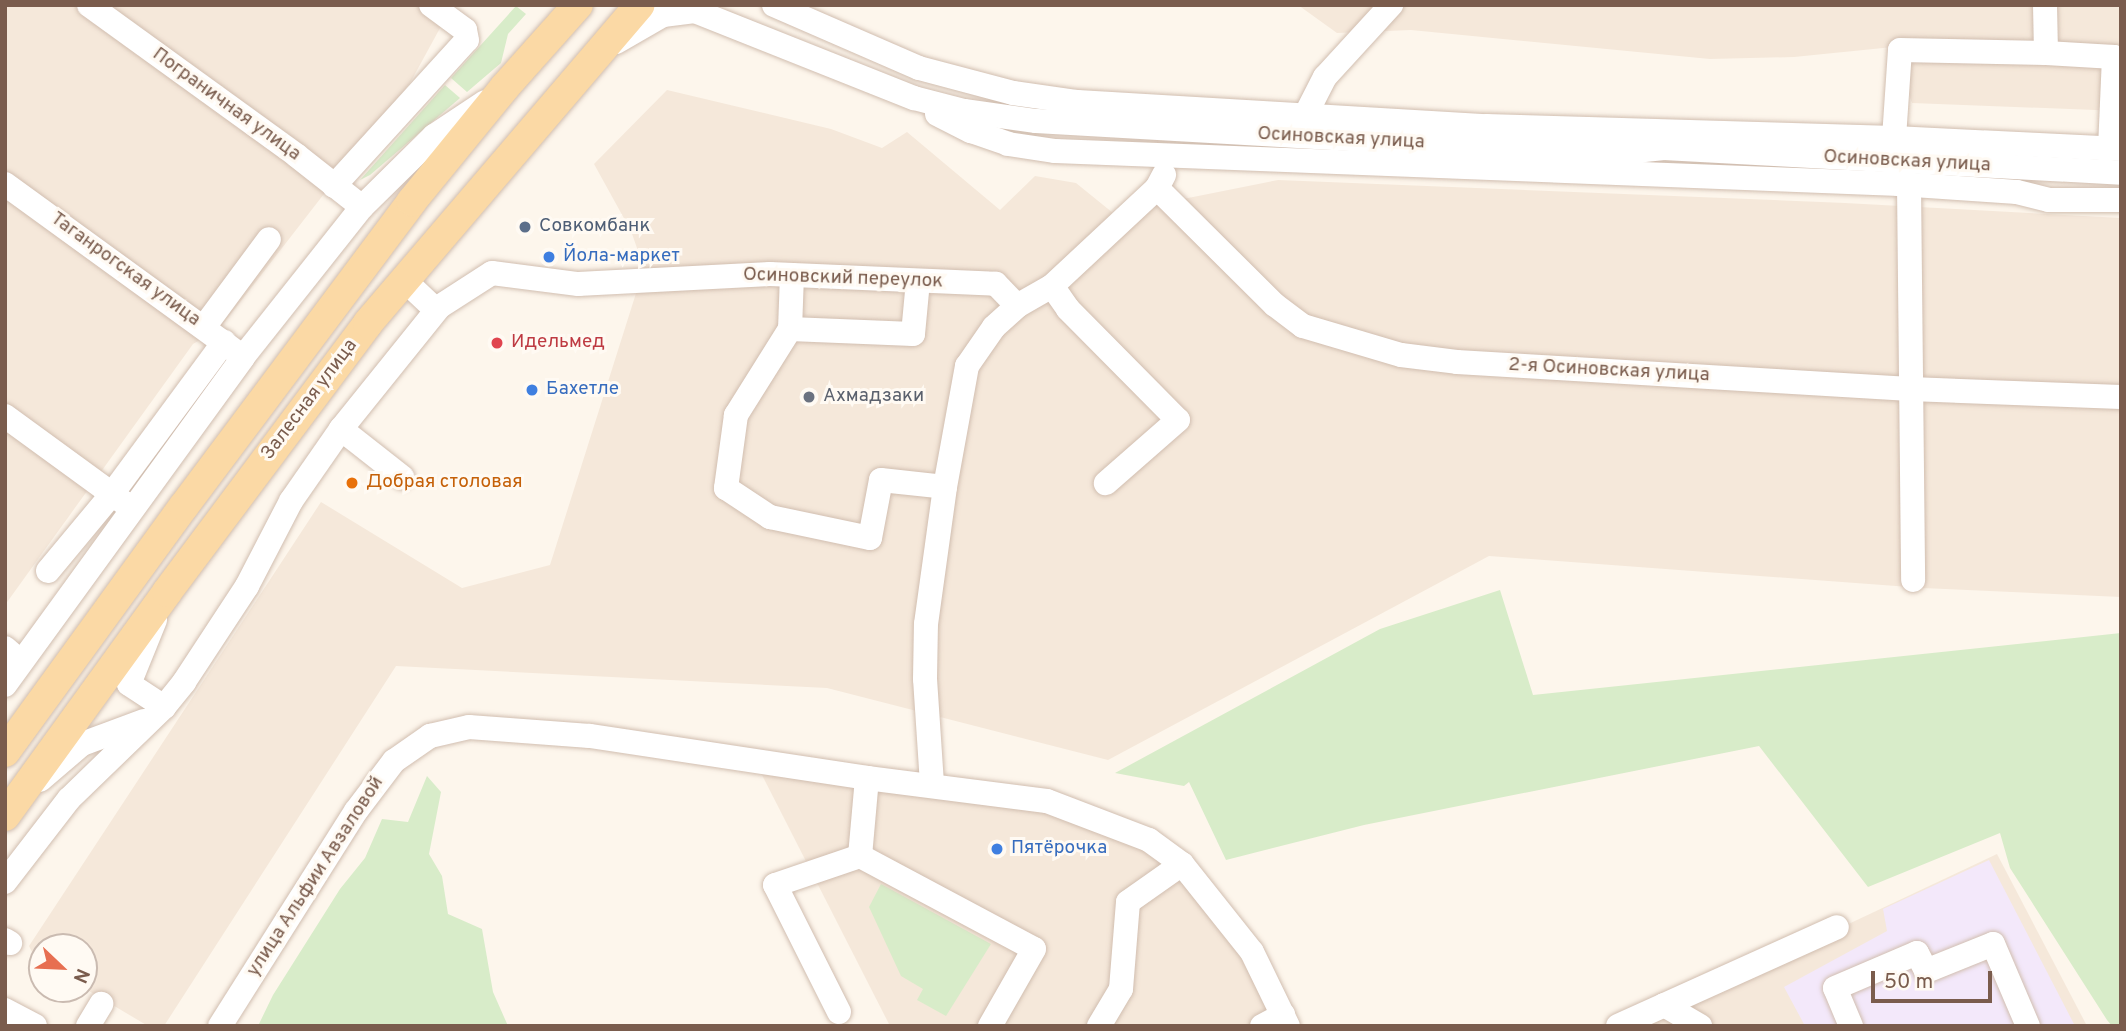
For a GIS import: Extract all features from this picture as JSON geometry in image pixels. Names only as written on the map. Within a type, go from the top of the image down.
[{"type":"main road","name":"Залесная улица","points":[[5,752],[388,234],[504,88],[578,5]]},
{"type":"main road","name":"Залесная улица","points":[[12,807],[167,592],[403,279],[640,5]]},
{"type":"street","name":"Пограничная улица","points":[[89,5],[362,207]]},
{"type":"street","points":[[334,186],[467,40],[465,30],[432,5]]},
{"type":"street","name":"Осиновская улица","points":[[774,5],[919,68],[1013,93],[1153,108],[1486,126],[1894,138],[2115,149]]},
{"type":"street","points":[[1305,116],[1325,77],[1391,5]]},
{"type":"street","points":[[2045,5],[2046,53]]},
{"type":"street","name":"Осиновская улица","points":[[592,58],[663,15],[695,11],[914,98],[964,111],[1036,121],[1491,147],[1635,151],[1664,148],[2121,173]]},
{"type":"street","points":[[1894,138],[1900,50],[2046,53],[2114,57],[2115,149]]},
{"type":"street","name":"Залесная улица","points":[[5,685],[13,655],[131,509],[234,350],[362,207],[434,136],[504,88]]},
{"type":"street","points":[[914,98],[941,118],[1008,144],[1055,151],[1654,177],[1909,185],[2017,192],[2049,200],[2121,200]]},
{"type":"street","points":[[1654,177],[1664,148]]},
{"type":"street","points":[[1173,157],[1157,188],[1052,286],[1017,306],[994,327],[967,366],[945,487],[926,624],[925,679],[932,784],[1047,801],[1149,840],[1182,864],[1252,952],[1278,1022]]},
{"type":"street","name":"Таганрогская улица","points":[[5,184],[234,350]]},
{"type":"street","points":[[1909,185],[1913,580]]},
{"type":"street","name":"2-я Осиновская улица","points":[[1157,188],[1275,305],[1303,326],[1401,355],[1457,362],[1910,389],[2121,397]]},
{"type":"street","points":[[204,327],[269,239]]},
{"type":"street","name":"Осиновский переулок","points":[[436,310],[492,273],[578,284],[792,275],[996,284],[1017,306]]},
{"type":"street","points":[[792,275],[790,329],[736,415],[726,488],[770,517],[870,538],[881,480],[945,487]]},
{"type":"street","points":[[5,882],[69,799],[159,712],[213,640],[247,586],[291,501],[341,429],[436,310],[403,279]]},
{"type":"street","points":[[790,329],[913,334],[918,281]]},
{"type":"street","points":[[1052,286],[1068,309],[1178,420],[1106,483]]},
{"type":"street","points":[[48,571],[234,350]]},
{"type":"street","points":[[5,415],[131,509]]},
{"type":"street","points":[[341,429],[402,477]]},
{"type":"street","points":[[159,712],[129,684],[167,592]]},
{"type":"street","points":[[12,807],[82,744],[159,712]]},
{"type":"street","name":"улица Альфии Авзаловой","points":[[220,1026],[356,811],[394,761],[430,736],[469,726],[590,736],[867,778],[932,784]]},
{"type":"street","points":[[860,856],[867,778]]},
{"type":"street","points":[[839,1012],[775,886],[860,856],[1034,949],[990,1026]]},
{"type":"street","points":[[1099,1026],[1121,989],[1128,902],[1182,864]]},
{"type":"street","points":[[1618,1026],[1837,927]]},
{"type":"street","points":[[1852,1026],[1835,988],[1917,953],[1926,971],[1993,944],[2028,1026]]},
{"type":"street","points":[[88,1026],[101,1004]]},
{"type":"street","points":[[1664,1004],[1700,1026]]},
{"type":"street","points":[[5,1010],[35,1026]]},
{"type":"shaded area","points":[[5,5],[426,5],[445,19],[410,83],[220,328],[193,344],[5,605]]},
{"type":"shaded area","points":[[1298,5],[2121,5],[2121,111],[1912,103],[1893,47],[1794,57],[1710,59],[1411,30],[1337,33]]},
{"type":"shaded area","points":[[667,90],[831,129],[882,148],[907,132],[1000,210],[1035,176],[1076,183],[1113,213],[1278,180],[1845,203],[2121,218],[2121,597],[1923,588],[1489,556],[1108,760],[827,688],[396,666],[164,1026],[148,1026],[98,996],[98,933],[38,933],[321,502],[462,588],[550,565],[644,268],[631,231],[594,164]]},
{"type":"shaded area","points":[[760,771],[1042,810],[1145,847],[1178,874],[1241,951],[1276,1026],[890,1026]]},
{"type":"shaded area","points":[[1997,854],[2087,1026],[1632,1026]]},
{"type":"shaded area","points":[[1989,860],[2075,1026],[1805,1026],[1784,987],[1887,931],[1883,909]]},
{"type":"green space","points":[[516,6],[526,14],[508,34],[501,63],[467,92],[451,78]]},
{"type":"green space","points":[[445,85],[460,98],[370,175],[360,180]]},
{"type":"green space","points":[[1500,590],[1533,695],[2121,633],[2121,1026],[2112,1026],[2107,1020],[2010,868],[2000,833],[1868,887],[1759,746],[1364,825],[1226,860],[1189,782],[1184,786],[1115,773],[1380,629]]},
{"type":"green space","points":[[427,776],[441,792],[429,854],[442,876],[448,914],[482,929],[493,992],[508,1026],[258,1026],[273,995],[340,889],[365,858],[382,819],[408,822]]},
{"type":"green space","points":[[881,884],[991,944],[946,1016],[917,1000],[923,989],[901,976],[869,907]]},
{"type":"place","name":"Совкомбанк","points":[[525,227]]},
{"type":"place","name":"Йола-маркет","points":[[549,257]]},
{"type":"place","name":"Идельмед","points":[[497,343]]},
{"type":"place","name":"Бахетле","points":[[532,390]]},
{"type":"place","name":"Ахмадзаки","points":[[809,397]]},
{"type":"place","name":"Добрая столовая","points":[[352,483]]},
{"type":"place","name":"Пятёрочка","points":[[997,849]]}]
